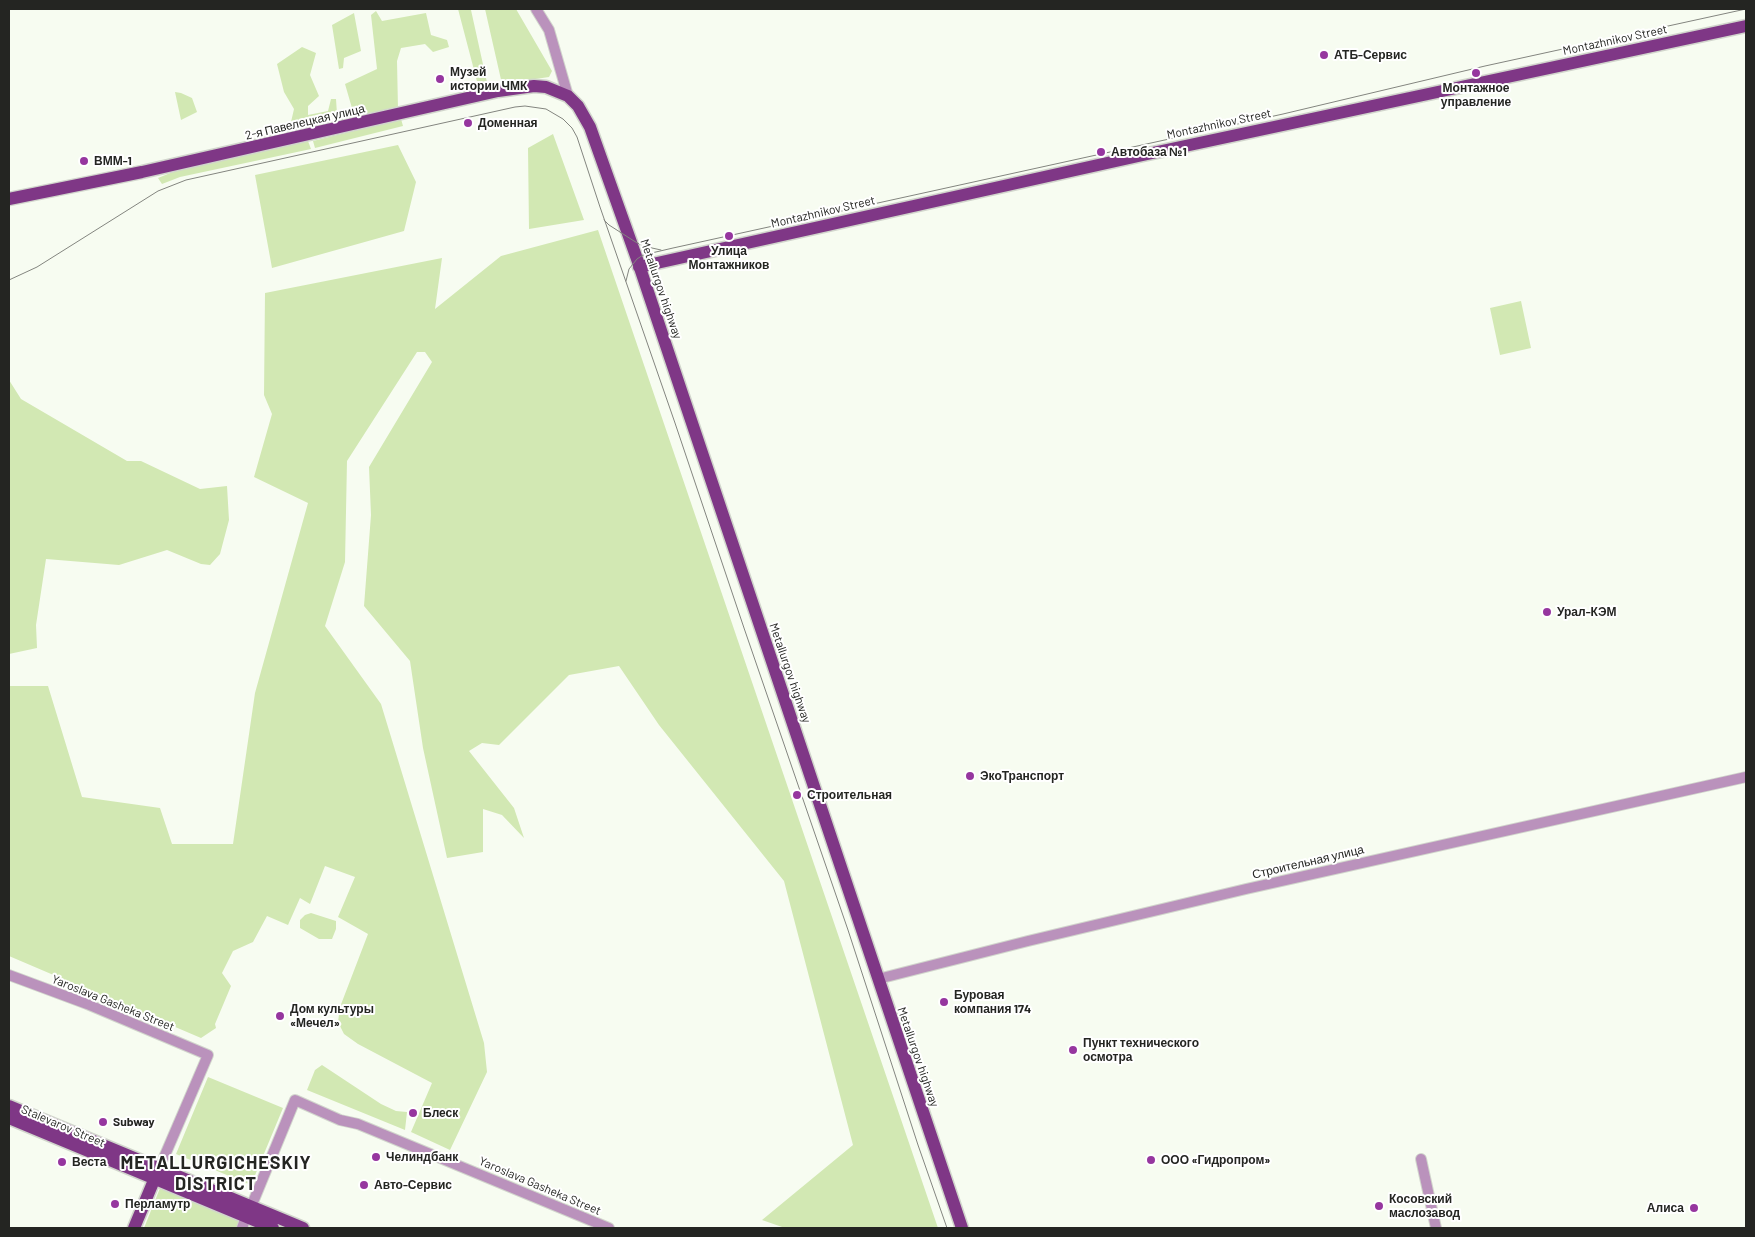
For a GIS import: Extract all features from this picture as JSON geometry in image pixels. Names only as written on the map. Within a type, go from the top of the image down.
[{"type":"main road","name":"Montazhnikov Street","points":[[639,267],[1143,155],[1746,26]]},
{"type":"main road","name":"2-я Павелецкая улица","points":[[9,199],[150,170],[498,91],[534,86],[546,86],[568,96],[578,106],[590,127]]},
{"type":"main road","name":"Metallurgov highway","points":[[590,127],[639,267],[962,1228]]},
{"type":"main road","name":"Stalevarov Street","points":[[9,1106],[273,1228]]},
{"type":"main road","name":"Stalevarov Street","points":[[9,1118],[157,1174]]},
{"type":"main road","points":[[134,1228],[157,1174]]},
{"type":"main road","name":"Stalevarov Street","points":[[246,1217],[303,1228]]},
{"type":"street","points":[[536,9],[549,30],[568,96]]},
{"type":"street","name":"Строительная улица","points":[[878,979],[1237,891],[1746,776]]},
{"type":"street","name":"Yaroslava Gasheka Street","points":[[9,975],[95,1008],[208,1056],[157,1174]]},
{"type":"street","name":"Yaroslava Gasheka Street","points":[[246,1217],[295,1100],[340,1120],[358,1124],[609,1228]]},
{"type":"street","points":[[1421,1159],[1436,1228]]},
{"type":"green space","points":[[458,9],[471,10],[488,87],[479,89]]},
{"type":"green space","points":[[485,9],[516,9],[552,71],[549,77],[502,84]]},
{"type":"green space","points":[[376,11],[382,21],[426,13],[431,35],[447,40],[449,47],[433,52],[425,44],[401,48],[397,61],[398,109],[354,115],[345,84],[377,69],[371,15]]},
{"type":"green space","points":[[354,13],[361,51],[344,58],[343,68],[339,69],[332,25]]},
{"type":"green space","points":[[302,47],[316,53],[310,75],[319,96],[308,106],[308,115],[328,111],[331,99],[336,99],[337,114],[310,127],[291,122],[294,109],[284,92],[277,64]]},
{"type":"green space","points":[[175,92],[192,98],[197,112],[181,120]]},
{"type":"green space","points":[[401,119],[403,126],[315,148],[313,141]]},
{"type":"green space","points":[[553,134],[584,220],[529,229],[528,148]]},
{"type":"green space","points":[[308,141],[311,149],[180,177],[162,184],[158,178],[185,167]]},
{"type":"green space","points":[[398,145],[416,182],[404,231],[272,268],[255,175]]},
{"type":"green space","points":[[598,230],[938,1228],[785,1228],[762,1220],[853,1145],[784,881],[659,725],[619,666],[569,675],[499,745],[482,743],[469,751],[514,808],[524,838],[502,815],[483,809],[483,852],[447,858],[423,748],[410,661],[364,606],[371,515],[369,467],[432,362],[425,352],[417,352],[347,461],[345,562],[325,626],[381,704],[484,1043],[487,1072],[450,1150],[411,1132],[432,1083],[358,1044],[344,1034],[338,1022],[340,1007],[368,934],[338,917],[355,877],[325,866],[310,904],[300,898],[288,925],[267,916],[253,942],[233,951],[222,973],[231,986],[215,1024],[216,1028],[201,1038],[9,956],[9,686],[48,686],[82,797],[160,808],[172,844],[233,844],[255,693],[308,503],[254,477],[272,414],[264,395],[265,293],[442,258],[435,309],[501,256]]},
{"type":"green space","points":[[1521,301],[1531,348],[1500,355],[1490,308]]},
{"type":"green space","points":[[9,380],[21,399],[127,461],[141,461],[200,489],[227,486],[229,520],[220,554],[210,565],[201,564],[167,550],[119,565],[46,559],[36,625],[37,648],[9,654]]},
{"type":"green space","points":[[311,913],[336,921],[336,929],[332,939],[319,939],[300,928],[300,920],[305,915]]},
{"type":"green space","points":[[322,1065],[381,1104],[396,1111],[407,1112],[405,1130],[307,1090],[315,1070]]},
{"type":"green space","points":[[208,1077],[283,1108],[251,1185],[176,1154]]},
{"type":"green space","points":[[160,1188],[241,1222],[238,1228],[144,1228]]},
{"type":"tram line","points":[[626,281],[629,269],[643,255],[1283,114],[1485,66],[1746,9]]},
{"type":"tram line","points":[[9,280],[37,267],[158,191],[186,180],[515,107],[525,106],[546,109],[563,119],[572,128],[577,137],[848,930],[947,1228]]},
{"type":"tram line","points":[[604,220],[643,246],[661,250]]},
{"type":"place","name":"АТБ-Сервис","points":[[1324,55]]},
{"type":"place","name":"Монтажное управление","points":[[1476,73]]},
{"type":"place","name":"Музей истории ЧМК","points":[[440,79]]},
{"type":"place","name":"Доменная","points":[[468,123]]},
{"type":"place","name":"Автобаза №1","points":[[1101,152]]},
{"type":"place","name":"ВММ-1","points":[[84,161]]},
{"type":"place","name":"Улица Монтажников","points":[[729,236]]},
{"type":"place","name":"Урал-КЭМ","points":[[1547,612]]},
{"type":"place","name":"ЭкоТранспорт","points":[[970,776]]},
{"type":"place","name":"Строительная","points":[[797,795]]},
{"type":"place","name":"Буровая компания 174","points":[[944,1002]]},
{"type":"place","name":"Дом культуры «Мечел»","points":[[280,1016]]},
{"type":"place","name":"Пункт технического осмотра","points":[[1073,1050]]},
{"type":"place","name":"Блеск","points":[[413,1113]]},
{"type":"place","name":"Subway","points":[[103,1122]]},
{"type":"place","name":"Челиндбанк","points":[[376,1157]]},
{"type":"place","name":"ООО «Гидропром»","points":[[1151,1160]]},
{"type":"place","name":"Веста","points":[[62,1162]]},
{"type":"place","name":"Авто-Сервис","points":[[364,1185]]},
{"type":"place","name":"Перламутр","points":[[115,1204]]},
{"type":"place","name":"Косовский маслозавод","points":[[1379,1206]]},
{"type":"place","name":"Алиса","points":[[1694,1208]]},
{"type":"district","name":"METALLURGICHESKIY DISTRICT","points":[[216,1173]]}]
